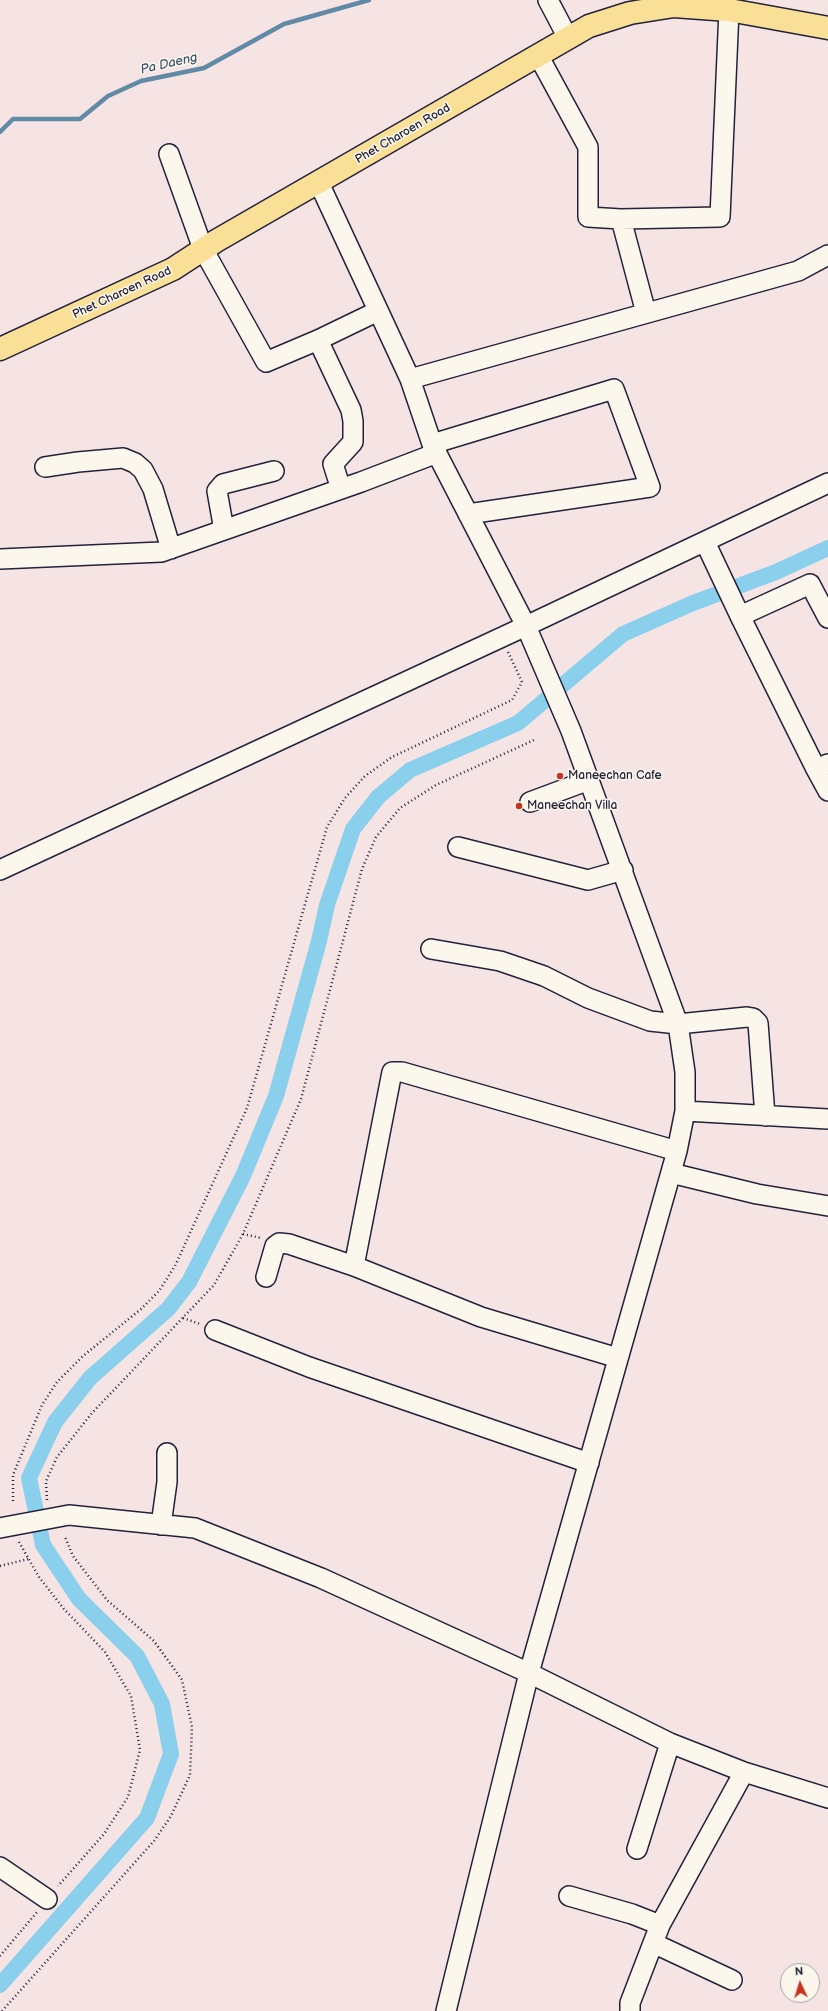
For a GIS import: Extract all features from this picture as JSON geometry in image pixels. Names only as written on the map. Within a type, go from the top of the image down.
[{"type":"main road","name":"Phet Charoen Road","points":[[0,349],[173,269],[203,249],[589,26],[630,13],[674,6],[729,10],[828,28]]},
{"type":"street","points":[[548,0],[568,38]]},
{"type":"street","points":[[538,55],[588,147],[588,217],[621,219],[720,216],[729,10]]},
{"type":"street","points":[[168,154],[203,249],[266,362],[318,340],[378,311]]},
{"type":"street","points":[[319,183],[410,379],[434,448],[526,626],[571,731],[678,1024],[685,1072],[685,1112],[677,1151],[529,1673],[446,2011]]},
{"type":"street","points":[[621,219],[646,313]]},
{"type":"street","points":[[410,379],[798,271],[828,255]]},
{"type":"street","points":[[318,340],[351,410],[353,421],[353,442],[334,464],[341,489]]},
{"type":"street","points":[[0,559],[161,552],[341,489],[434,448],[614,389],[650,487],[468,514]]},
{"type":"street","points":[[45,467],[123,458],[135,463],[142,470],[153,489],[171,548]]},
{"type":"street","points":[[224,530],[217,491],[223,484],[274,471]]},
{"type":"street","points":[[0,870],[526,626],[708,548],[828,483]]},
{"type":"street","points":[[708,548],[739,612],[822,766],[828,791]]},
{"type":"street","points":[[739,612],[810,584],[828,618]]},
{"type":"street","points":[[530,802],[589,780]]},
{"type":"street","points":[[458,847],[588,880],[623,870]]},
{"type":"street","points":[[431,950],[500,961],[544,976],[588,998],[650,1021],[678,1024],[747,1017],[753,1018],[758,1023],[765,1116]]},
{"type":"street","points":[[354,1266],[392,1072],[402,1072],[677,1151]]},
{"type":"street","points":[[685,1112],[828,1119]]},
{"type":"street","points":[[671,1173],[757,1194],[828,1206]]},
{"type":"street","points":[[266,1277],[275,1246],[279,1243],[289,1244],[354,1266],[481,1317],[618,1358]]},
{"type":"street","points":[[215,1330],[309,1367],[588,1463]]},
{"type":"street","points":[[161,1525],[167,1482],[167,1453]]},
{"type":"street","points":[[0,1528],[69,1516],[196,1528],[321,1578],[529,1673],[670,1743],[744,1772],[828,1798]]},
{"type":"street","points":[[637,1849],[670,1743]]},
{"type":"street","points":[[630,2011],[630,2002],[660,1925],[744,1772]]},
{"type":"street","points":[[0,1867],[47,1899]]},
{"type":"street","points":[[570,1896],[632,1914],[660,1925]]},
{"type":"street","points":[[653,1943],[732,1980]]},
{"type":"path","points":[[13,1501],[13,1475],[42,1405],[57,1382],[83,1356],[141,1309],[159,1291],[175,1266],[247,1108],[327,827],[345,798],[371,772],[392,757],[512,700],[522,682],[501,638]]},
{"type":"path","points":[[46,1500],[46,1481],[57,1457],[92,1413],[214,1285],[243,1234],[301,1099],[362,869],[376,837],[400,808],[436,784],[534,740]]},
{"type":"path","points":[[2,2011],[154,1841],[171,1816],[190,1775],[192,1727],[182,1680],[154,1641],[107,1600],[93,1583],[74,1556],[65,1537]]},
{"type":"path","points":[[0,1956],[47,1899],[104,1834],[128,1797],[140,1750],[131,1696],[105,1652],[64,1609],[39,1577],[18,1541]]},
{"type":"path","points":[[0,1566],[28,1559]]},
{"type":"waterway","name":"Pa Daeng","points":[[0,132],[13,119],[80,119],[108,96],[141,81],[204,68],[284,24],[369,0]]},
{"type":"waterway","points":[[0,1985],[147,1818],[171,1754],[162,1704],[137,1656],[79,1599],[43,1545],[29,1478],[55,1422],[90,1378],[168,1309],[189,1282],[243,1176],[276,1096],[319,941],[327,905],[353,829],[378,797],[410,770],[518,723],[623,634],[693,603],[776,572],[828,548]]},
{"type":"place","name":"Maneechan Cafe","points":[[560,776]]},
{"type":"place","name":"Maneechan Villa","points":[[519,806]]}]
